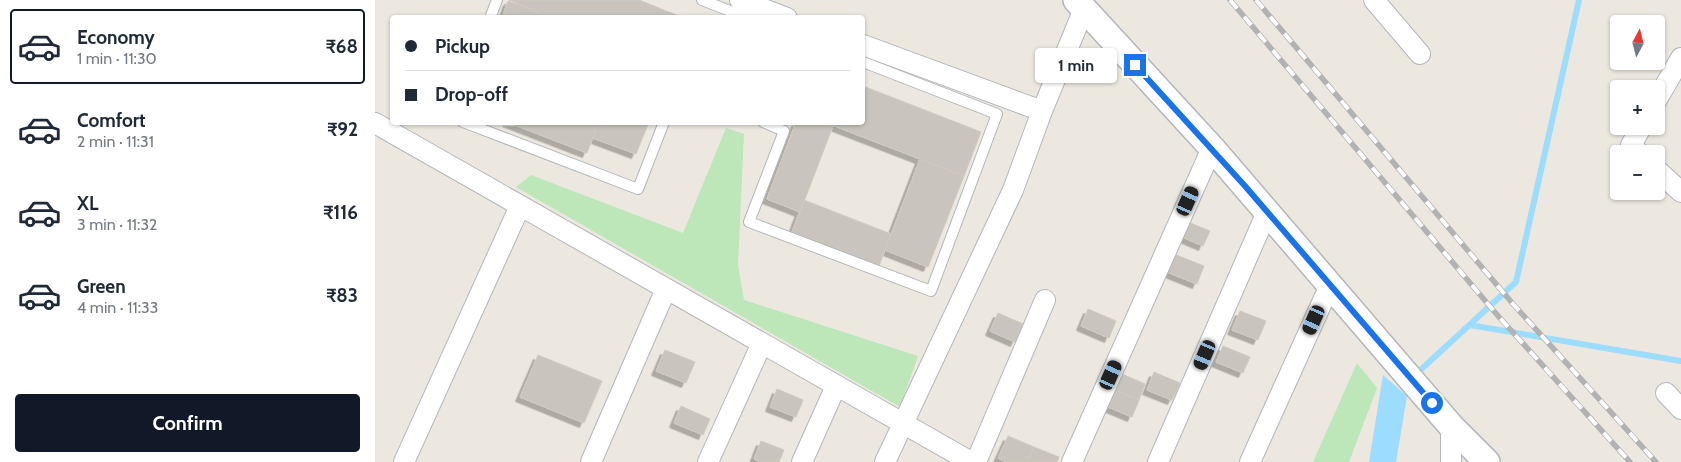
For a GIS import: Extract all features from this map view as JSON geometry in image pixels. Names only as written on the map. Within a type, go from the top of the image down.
[{"type":"street","points":[[740,0],[786,13]]},
{"type":"street","points":[[767,0],[786,13]]},
{"type":"street","points":[[1374,0],[1420,54]]},
{"type":"street","points":[[885,462],[1013,190],[1080,5],[1211,148],[1451,426],[1487,462]]},
{"type":"street","points":[[865,46],[1042,111]]},
{"type":"street","points":[[1665,86],[1681,58]]},
{"type":"street","points":[[375,123],[971,462]]},
{"type":"street","points":[[1072,462],[1211,148]]},
{"type":"street","points":[[1665,177],[1681,192]]},
{"type":"street","points":[[404,462],[520,206]]},
{"type":"street","points":[[1158,462],[1267,212]]},
{"type":"street","points":[[1250,462],[1330,285]]},
{"type":"street","points":[[591,462],[666,289]]},
{"type":"street","points":[[976,462],[1045,300]]},
{"type":"street","points":[[708,462],[762,343]]},
{"type":"street","points":[[802,462],[836,386]]},
{"type":"street","points":[[1666,393],[1681,409]]},
{"type":"street","points":[[1451,426],[1451,462]]},
{"type":"lane","points":[[492,15],[497,0]]},
{"type":"lane","points":[[702,0],[740,15]]},
{"type":"lane","points":[[771,125],[784,130],[749,222],[931,291],[997,114],[865,63]]},
{"type":"lane","points":[[471,125],[638,189],[662,125]]},
{"type":"green space","points":[[726,128],[744,134],[738,265],[744,300],[918,356],[900,407],[516,187],[531,175],[683,233]]},
{"type":"green space","points":[[1357,363],[1377,388],[1349,462],[1313,462]]},
{"type":"water","points":[[1383,375],[1407,396],[1396,462],[1369,462]]},
{"type":"building","points":[[509,0],[639,0],[676,15],[544,15]]},
{"type":"building","points":[[508,1],[541,14],[541,15],[503,15]]},
{"type":"building","points":[[865,87],[981,132],[964,176],[832,125],[865,125]]},
{"type":"building","points":[[515,125],[598,125],[587,153]]},
{"type":"building","points":[[598,125],[648,125],[636,154],[593,138]]},
{"type":"building","points":[[795,125],[833,126],[800,212],[767,199]]},
{"type":"building","points":[[920,159],[964,176],[928,267],[885,250]]},
{"type":"building","points":[[804,200],[891,234],[879,266],[792,232]]},
{"type":"building","points":[[1188,222],[1210,231],[1203,246],[1182,237]]},
{"type":"building","points":[[1174,254],[1204,266],[1197,284],[1167,272]]},
{"type":"building","points":[[1088,309],[1116,321],[1109,338],[1081,326]]},
{"type":"building","points":[[1240,311],[1266,321],[1258,340],[1232,330]]},
{"type":"building","points":[[998,313],[1023,324],[1015,342],[990,331]]},
{"type":"building","points":[[1223,346],[1250,357],[1243,373],[1216,362]]},
{"type":"building","points":[[665,350],[695,362],[686,383],[656,371]]},
{"type":"building","points":[[538,355],[602,381],[584,423],[520,397]]},
{"type":"building","points":[[1154,372],[1180,383],[1172,400],[1147,390]]},
{"type":"building","points":[[1122,374],[1145,384],[1139,400],[1115,390]]},
{"type":"building","points":[[777,389],[803,400],[796,417],[770,407]]},
{"type":"building","points":[[1115,390],[1139,400],[1132,417],[1108,407]]},
{"type":"building","points":[[681,406],[710,419],[703,435],[674,423]]},
{"type":"building","points":[[1008,436],[1034,447],[1027,462],[1007,462],[998,458]]},
{"type":"building","points":[[761,441],[784,450],[779,462],[762,462],[754,459]]},
{"type":"building","points":[[1034,447],[1059,457],[1057,462],[1027,462]]},
{"type":"waterway","points":[[1415,375],[1516,282],[1579,0]]},
{"type":"waterway","points":[[1470,325],[1681,361]]},
{"type":"railway","points":[[1230,0],[1499,317],[1630,462]]},
{"type":"railway","points":[[1256,0],[1513,304],[1656,462]]},
{"type":"route","points":[[1135,65],[1245,186],[1432,403]]}]
